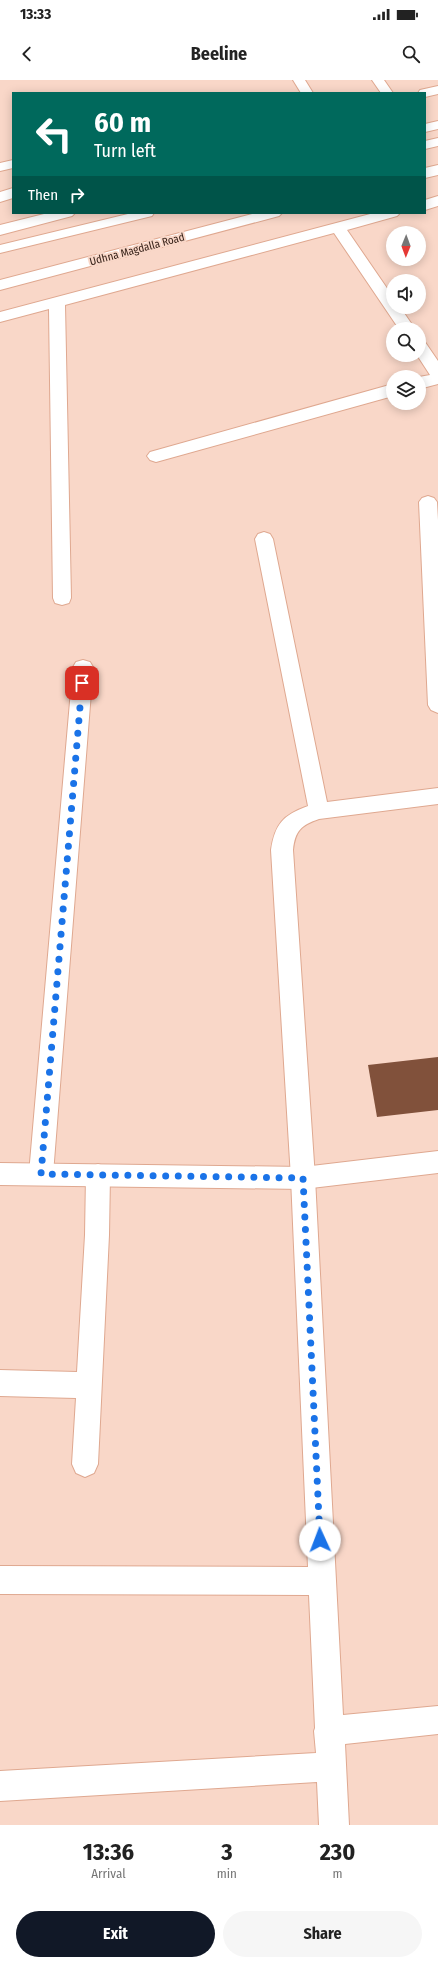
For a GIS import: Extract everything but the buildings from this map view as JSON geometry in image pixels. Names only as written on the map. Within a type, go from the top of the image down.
[{"type":"street","points":[[426,93],[438,90]]},
{"type":"street","points":[[426,128],[438,125]]},
{"type":"street","points":[[426,173],[438,170]]},
{"type":"street","points":[[0,197],[12,193]]},
{"type":"street","points":[[426,205],[438,202]]},
{"type":"street","points":[[0,230],[63,214]]},
{"type":"street","name":"Udhna Magdalla Road","points":[[0,285],[270,214]]},
{"type":"street","points":[[0,317],[388,214]]},
{"type":"street","points":[[337,227],[402,322]]},
{"type":"street","points":[[56,301],[62,598]]},
{"type":"street","points":[[426,356],[438,374]]},
{"type":"street","points":[[426,381],[438,378]]},
{"type":"street","points":[[156,456],[386,392]]},
{"type":"street","points":[[428,502],[438,705]]},
{"type":"street","points":[[264,539],[319,811]]},
{"type":"street","points":[[41,1174],[83,667]]},
{"type":"street","points":[[334,1825],[328,1731],[303,1178],[282,850],[284,834],[298,818],[319,811],[438,796]]},
{"type":"street","points":[[0,1174],[303,1178],[438,1162]]},
{"type":"street","points":[[85,1464],[97,1235],[98,1175]]},
{"type":"street","points":[[0,1383],[89,1386]]},
{"type":"street","points":[[0,1580],[322,1581]]},
{"type":"street","points":[[328,1731],[438,1720]]},
{"type":"street","points":[[0,1786],[330,1767]]},
{"type":"lane","points":[[298,80],[306,92]]},
{"type":"lane","points":[[378,80],[386,92]]},
{"type":"lane","points":[[426,145],[438,142]]},
{"type":"lane","points":[[0,167],[12,164]]},
{"type":"lane","points":[[0,249],[144,214]]},
{"type":"route","points":[[82,683],[41,1174],[303,1178],[320,1540]]}]
